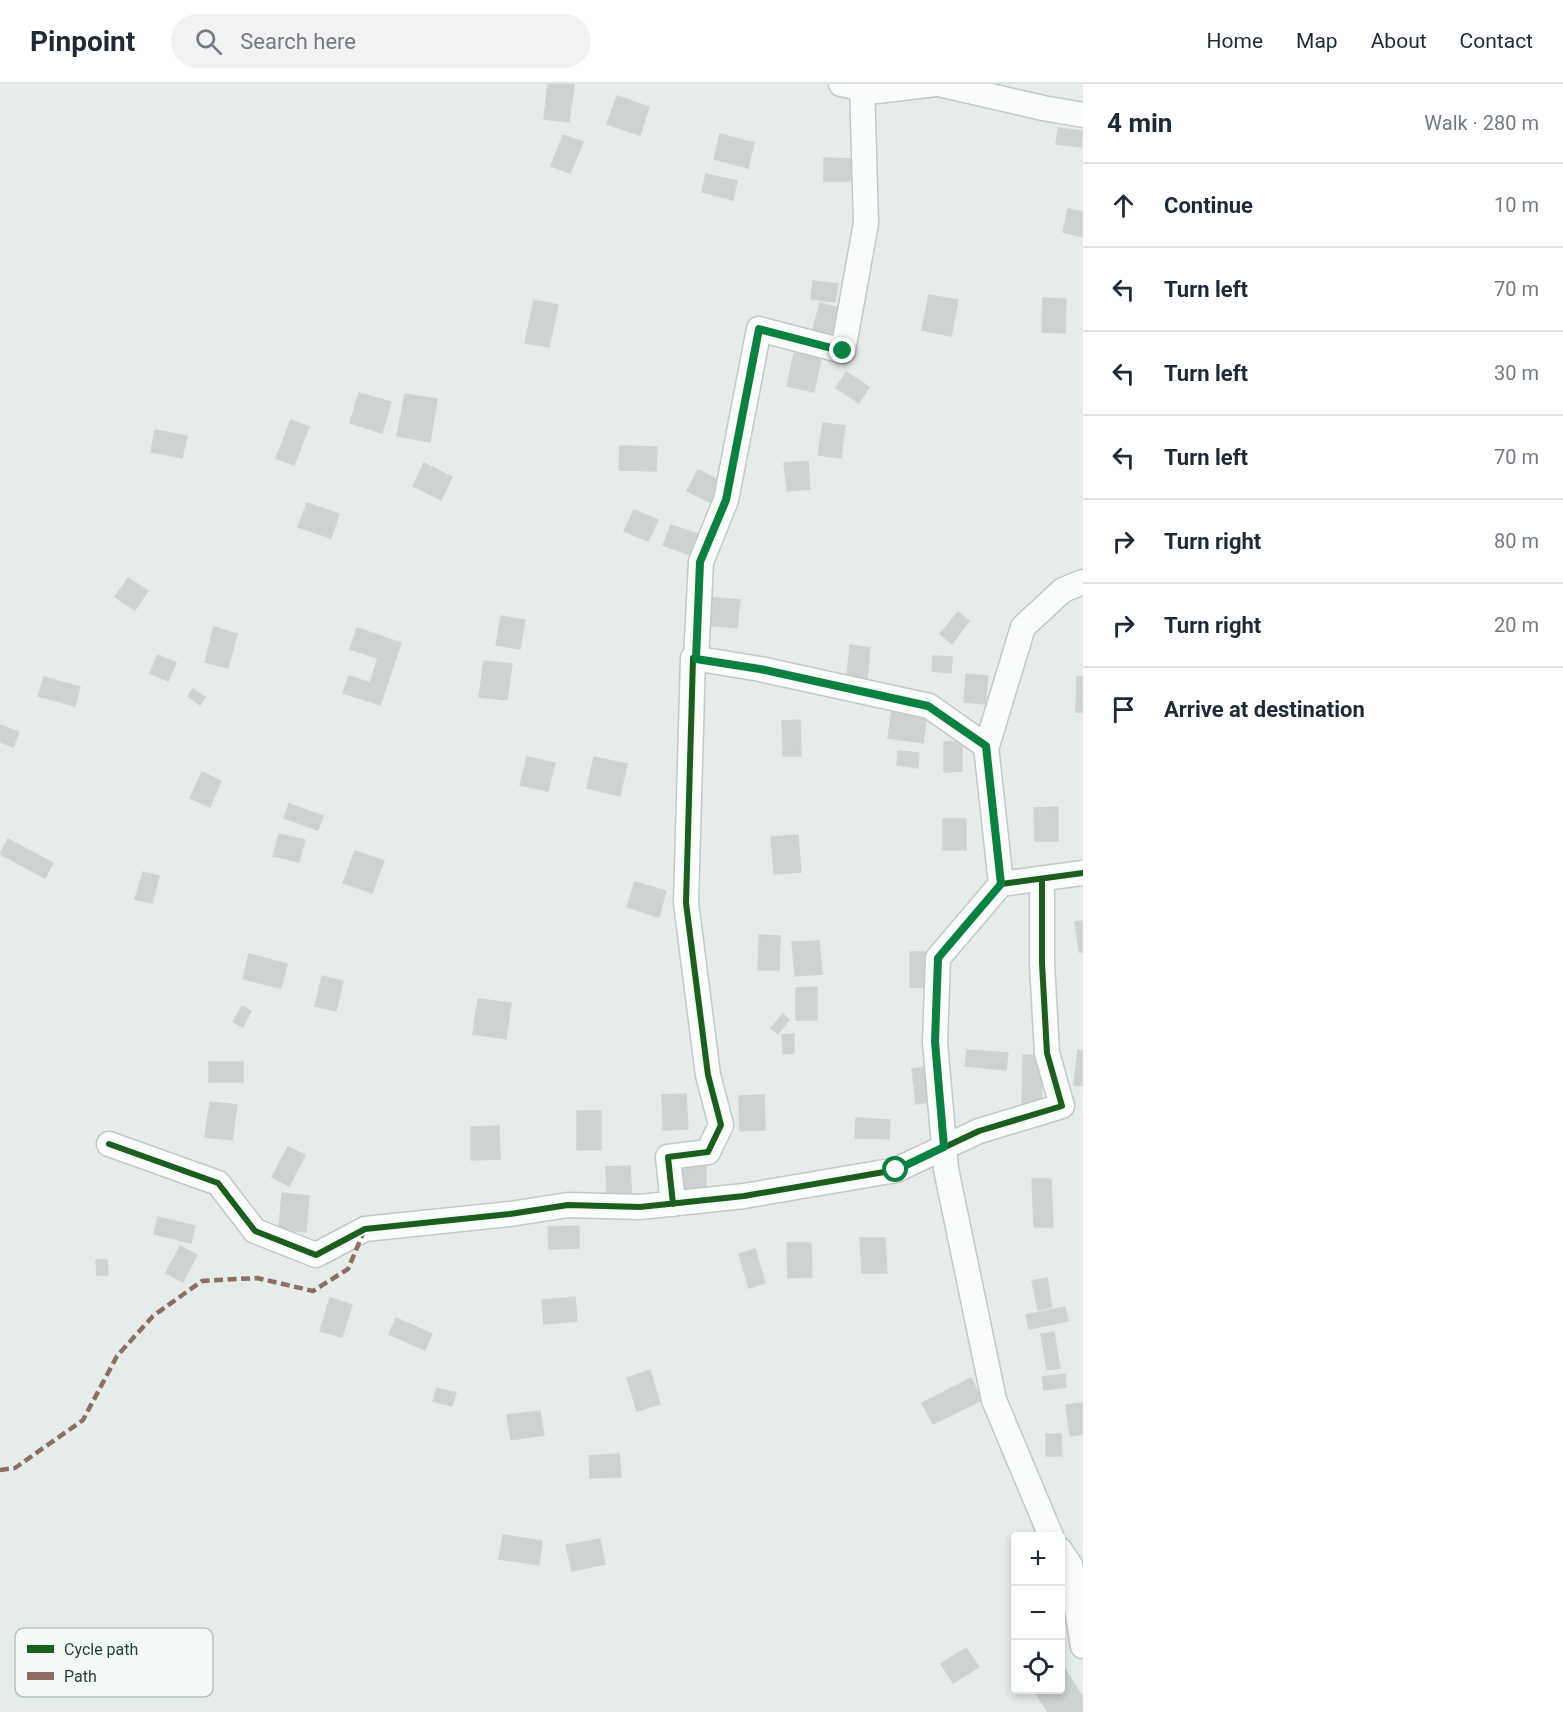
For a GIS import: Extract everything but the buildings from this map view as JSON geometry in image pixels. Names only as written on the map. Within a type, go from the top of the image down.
[{"type":"street","points":[[696,659],[700,562],[726,500],[759,329],[843,351],[866,223],[855,85],[877,92],[937,84],[1083,115]]},
{"type":"street","points":[[986,749],[1023,627],[1063,590],[1083,582]]},
{"type":"street","points":[[673,1204],[668,1157],[708,1152],[721,1125],[708,1075],[686,903],[693,658],[760,669],[928,706],[986,746],[1001,884]]},
{"type":"street","points":[[1049,1532],[994,1400],[951,1198],[935,1042],[938,958],[1001,884],[1083,873]]},
{"type":"street","points":[[109,1144],[218,1183],[255,1231],[316,1255],[365,1229],[510,1214],[568,1205],[640,1207],[673,1204],[744,1196],[896,1170],[979,1131],[1062,1106],[1047,1053],[1042,963],[1042,879]]},
{"type":"street","points":[[1065,1558],[1070,1565],[1083,1646]]},
{"type":"marked path","points":[[0,1470],[15,1468],[83,1420],[117,1356],[153,1316],[202,1281],[257,1278],[313,1291],[348,1269],[364,1231]]},
{"type":"cycle path","points":[[673,1204],[668,1157],[708,1152],[721,1125],[708,1075],[686,903],[693,658],[760,669],[929,706],[986,746],[1001,884],[1083,873]]},
{"type":"cycle path","points":[[109,1144],[218,1183],[255,1231],[316,1255],[365,1229],[510,1214],[568,1205],[640,1207],[744,1196],[896,1170],[979,1131],[1062,1106],[1047,1053],[1042,963],[1042,879]]},
{"type":"route","points":[[843,351],[759,329],[726,500],[700,562],[696,659],[760,669],[928,706],[986,746],[1001,884],[938,958],[935,1042],[944,1147],[896,1170]]}]
